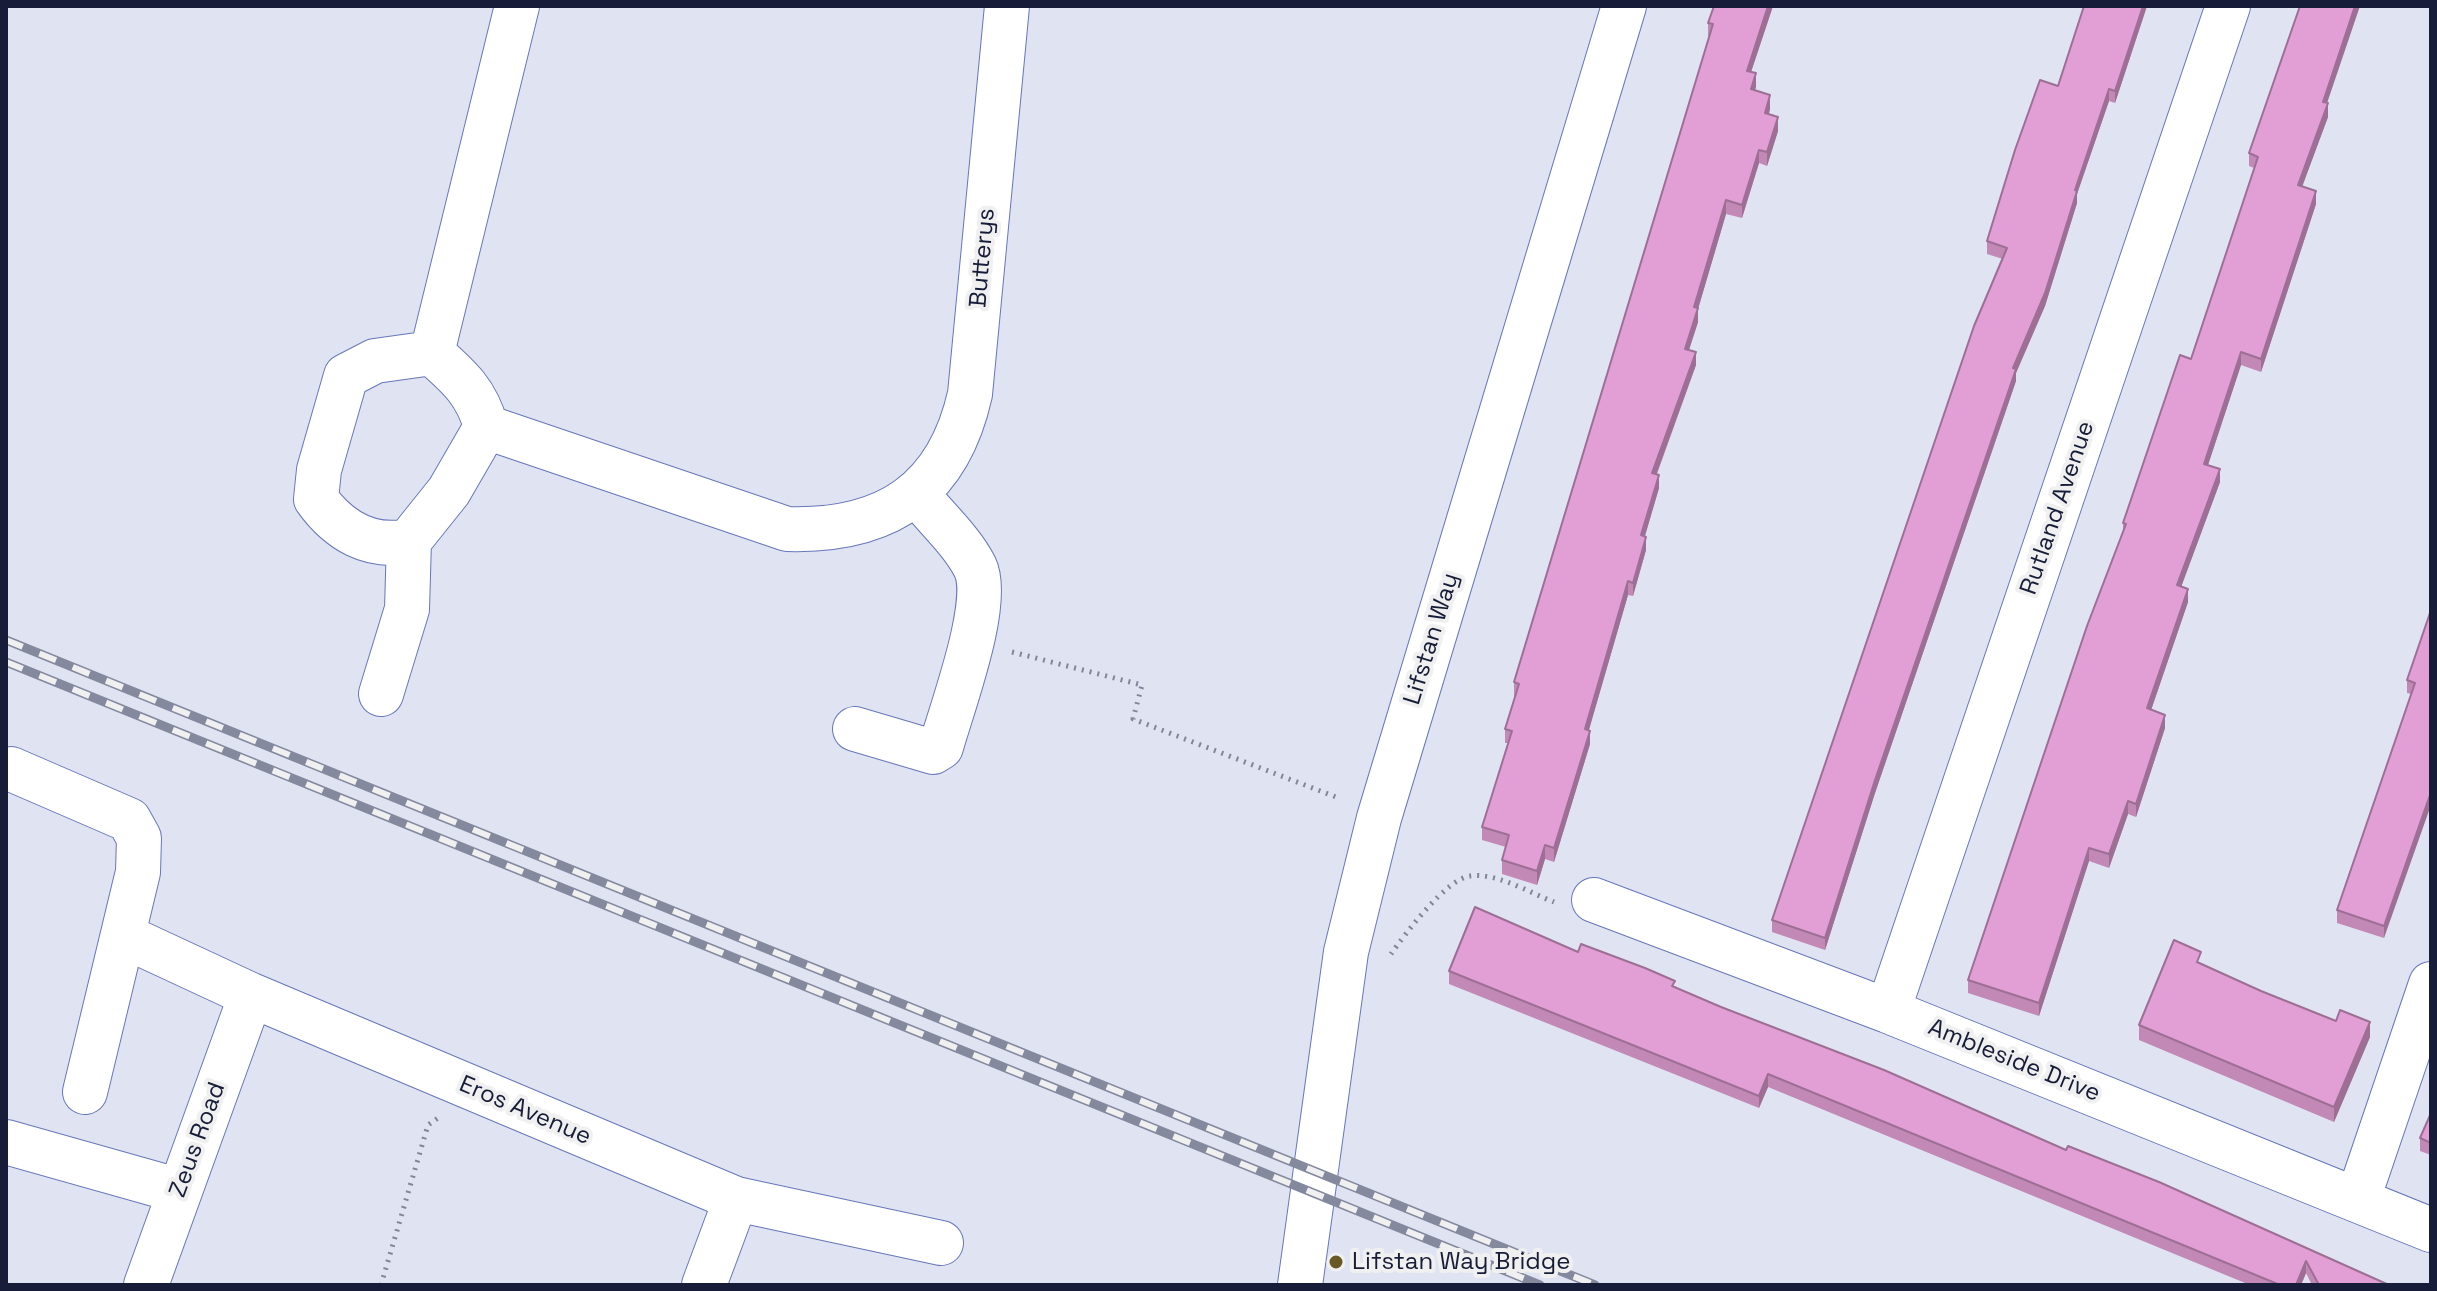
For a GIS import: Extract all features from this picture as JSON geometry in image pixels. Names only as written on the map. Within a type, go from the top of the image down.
[{"type":"street","points":[[432,353],[517,6]]},
{"type":"street","name":"Butterys","points":[[486,427],[787,529],[824,530],[853,522],[917,494],[944,466],[963,428],[970,394],[1007,6]]},
{"type":"street","name":"Lifstan Way","points":[[1300,1285],[1346,952],[1379,818],[1624,6]]},
{"type":"street","name":"Rutland Avenue","points":[[1888,1011],[2228,6]]},
{"type":"street","points":[[381,694],[407,609],[409,541],[449,491],[486,427],[480,403],[465,382],[432,353],[375,361],[346,376],[319,470],[316,499],[330,518],[352,535],[388,545],[409,541]]},
{"type":"street","points":[[855,729],[933,752],[941,747],[970,642],[981,587],[974,566],[917,494]]},
{"type":"street","points":[[11,769],[129,820],[139,838],[138,872],[85,1092]]},
{"type":"street","name":"Ambleside Drive","points":[[1594,900],[1888,1011],[2431,1230]]},
{"type":"street","name":"Eros Avenue","points":[[124,936],[251,995],[736,1199],[941,1243]]},
{"type":"street","points":[[2358,1199],[2431,984]]},
{"type":"street","name":"Zeus Road","points":[[146,1285],[251,995]]},
{"type":"street","points":[[6,1142],[180,1191]]},
{"type":"street","points":[[704,1285],[736,1199]]},
{"type":"path","points":[[970,642],[1142,685],[1133,719],[1336,797]]},
{"type":"path","points":[[1346,952],[1387,960],[1405,934],[1452,884],[1468,876],[1487,876],[1589,916],[1594,900]]},
{"type":"path","points":[[381,1285],[428,1125],[475,1090]]},
{"type":"building","points":[[1714,6],[1768,6],[1747,71],[1756,73],[1751,89],[1770,95],[1765,113],[1778,117],[1767,152],[1759,150],[1742,205],[1726,200],[1694,307],[1698,308],[1685,349],[1696,352],[1652,473],[1659,475],[1641,535],[1646,537],[1633,583],[1628,581],[1585,729],[1590,731],[1554,848],[1545,845],[1537,871],[1502,860],[1509,835],[1482,827],[1512,731],[1505,729],[1519,684],[1514,682],[1713,24],[1708,23]]},
{"type":"building","points":[[2084,6],[2143,6],[2115,91],[2109,89],[2045,293],[2013,368],[2016,369],[1875,780],[1825,938],[1772,920],[1974,326],[2007,248],[1987,241],[2015,150],[2040,80],[2058,86]]},
{"type":"building","points":[[2300,6],[2355,6],[2323,102],[2328,103],[2298,185],[2316,191],[2261,359],[2241,352],[2204,464],[2220,469],[2177,585],[2188,589],[2147,708],[2165,715],[2136,804],[2128,801],[2109,854],[2089,848],[2039,1003],[1968,980],[2087,626],[2126,524],[2123,523],[2180,355],[2191,359],[2258,157],[2249,153]]},
{"type":"building","points":[[2431,610],[2431,792],[2384,926],[2337,910],[2415,683],[2407,680]]},
{"type":"building","points":[[1475,907],[1578,952],[1581,944],[1645,968],[1675,981],[1672,986],[1721,1007],[1884,1070],[2066,1150],[2068,1146],[2159,1182],[2389,1285],[2319,1285],[2306,1261],[2296,1285],[2280,1285],[1768,1074],[1759,1096],[1449,971]]},
{"type":"building","points":[[2174,940],[2201,952],[2197,962],[2261,991],[2336,1021],[2340,1010],[2370,1022],[2334,1107],[2139,1025]]},
{"type":"building","points":[[2431,1113],[2431,1143],[2420,1138]]},
{"type":"railway","points":[[6,640],[1595,1285]]},
{"type":"railway","points":[[6,662],[1540,1285]]},
{"type":"place","name":"Lifstan Way Bridge","points":[[1336,1262]]}]
